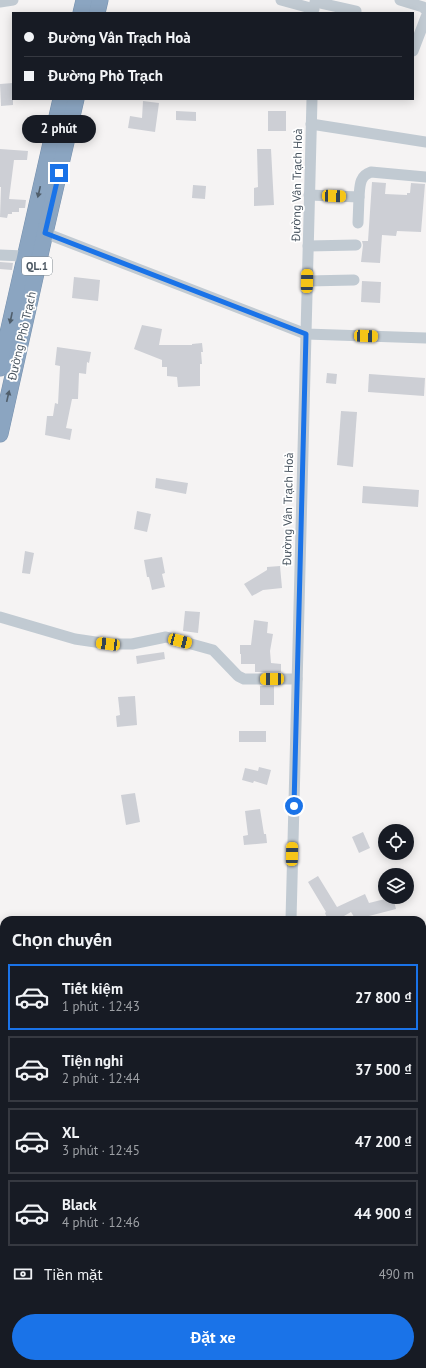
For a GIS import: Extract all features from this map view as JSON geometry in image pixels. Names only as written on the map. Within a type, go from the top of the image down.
[{"type":"highway","points":[[81,12],[84,0]]},
{"type":"highway","points":[[97,12],[100,0]]},
{"type":"highway","name":"Đường Phò Trạch","points":[[0,434],[61,100]]},
{"type":"highway","name":"Đường Phò Trạch","points":[[0,363],[24,256],[38,230],[76,100]]},
{"type":"street","points":[[0,2],[14,0]]},
{"type":"street","points":[[281,0],[314,6],[356,8]]},
{"type":"street","points":[[400,0],[423,7],[426,10]]},
{"type":"street","points":[[414,48],[426,17]]},
{"type":"street","name":"Đường Vân Trạch Hoà","points":[[291,916],[312,100]]},
{"type":"street","points":[[311,124],[426,142]]},
{"type":"street","points":[[358,223],[359,197],[362,178],[366,174],[371,172],[426,176]]},
{"type":"street","points":[[309,195],[359,197]]},
{"type":"street","points":[[38,230],[306,334],[426,338]]},
{"type":"street","points":[[308,246],[356,245]]},
{"type":"street","points":[[0,255],[24,256]]},
{"type":"street","points":[[307,281],[354,280]]},
{"type":"street","points":[[0,617],[75,639],[108,644],[132,644],[166,637],[213,650],[238,676],[244,680],[297,679]]},
{"type":"building","points":[[12,83],[13,105],[1,106],[0,84]]},
{"type":"building","points":[[143,101],[159,103],[155,132],[128,128],[130,116],[142,118]]},
{"type":"building","points":[[176,111],[196,112],[196,121],[176,120]]},
{"type":"building","points":[[268,111],[286,111],[286,131],[268,131]]},
{"type":"building","points":[[0,149],[28,151],[27,160],[14,160],[9,199],[26,200],[25,208],[19,208],[19,212],[12,212],[12,214],[8,214],[7,218],[0,217]]},
{"type":"building","points":[[257,149],[271,149],[274,205],[254,206],[254,188],[258,187]]},
{"type":"building","points":[[372,182],[386,183],[385,194],[407,195],[407,193],[410,193],[411,183],[425,184],[421,232],[397,231],[396,236],[382,235],[380,263],[361,262],[362,241],[368,241]]},
{"type":"building","points":[[193,185],[206,186],[205,199],[192,198]]},
{"type":"building","points":[[0,262],[13,263],[12,270],[0,269]]},
{"type":"building","points":[[74,277],[100,280],[98,301],[72,298]]},
{"type":"building","points":[[362,281],[381,282],[380,303],[361,302]]},
{"type":"building","points":[[142,325],[162,329],[159,345],[192,345],[202,343],[203,352],[201,352],[202,364],[200,364],[200,386],[178,387],[177,377],[167,376],[167,367],[162,367],[162,360],[134,349]]},
{"type":"building","points":[[57,347],[91,352],[89,363],[87,362],[86,374],[79,373],[78,399],[72,399],[66,428],[72,429],[70,440],[45,435],[47,416],[53,416],[55,403],[58,404],[60,366],[55,365]]},
{"type":"building","points":[[327,373],[337,374],[336,384],[326,383]]},
{"type":"building","points":[[369,374],[425,378],[424,396],[368,392]]},
{"type":"building","points":[[341,411],[357,412],[353,467],[337,465]]},
{"type":"building","points":[[156,478],[188,483],[186,494],[155,488]]},
{"type":"building","points":[[363,486],[419,490],[418,507],[362,503]]},
{"type":"building","points":[[137,511],[151,514],[147,532],[134,529]]},
{"type":"building","points":[[25,551],[34,553],[30,574],[22,573]]},
{"type":"building","points":[[162,557],[165,573],[162,574],[165,587],[152,590],[149,577],[147,577],[144,560]]},
{"type":"building","points":[[280,566],[282,588],[263,590],[252,596],[244,584],[267,570],[267,567]]},
{"type":"building","points":[[185,611],[200,612],[198,633],[183,631]]},
{"type":"building","points":[[254,620],[268,622],[267,633],[273,634],[270,651],[271,663],[281,664],[281,672],[255,672],[255,664],[241,664],[240,645],[251,645]]},
{"type":"building","points":[[164,652],[165,659],[137,664],[136,656]]},
{"type":"building","points":[[260,686],[274,686],[274,705],[260,705]]},
{"type":"building","points":[[135,696],[137,725],[117,727],[116,716],[120,715],[118,697]]},
{"type":"building","points":[[239,731],[266,731],[266,742],[239,742]]},
{"type":"building","points":[[259,767],[271,770],[267,785],[254,781],[253,783],[242,780],[245,768],[258,771]]},
{"type":"building","points":[[135,793],[140,822],[126,825],[121,795]]},
{"type":"building","points":[[260,809],[267,843],[244,845],[243,836],[248,835],[245,811]]},
{"type":"building","points":[[363,832],[370,848],[359,853],[352,837]]},
{"type":"building","points":[[318,876],[337,907],[365,894],[369,903],[378,901],[378,904],[395,904],[396,909],[369,916],[354,916],[351,912],[344,916],[326,916],[326,912],[308,882]]},
{"type":"route","points":[[59,173],[45,233],[306,334],[294,806]]}]
